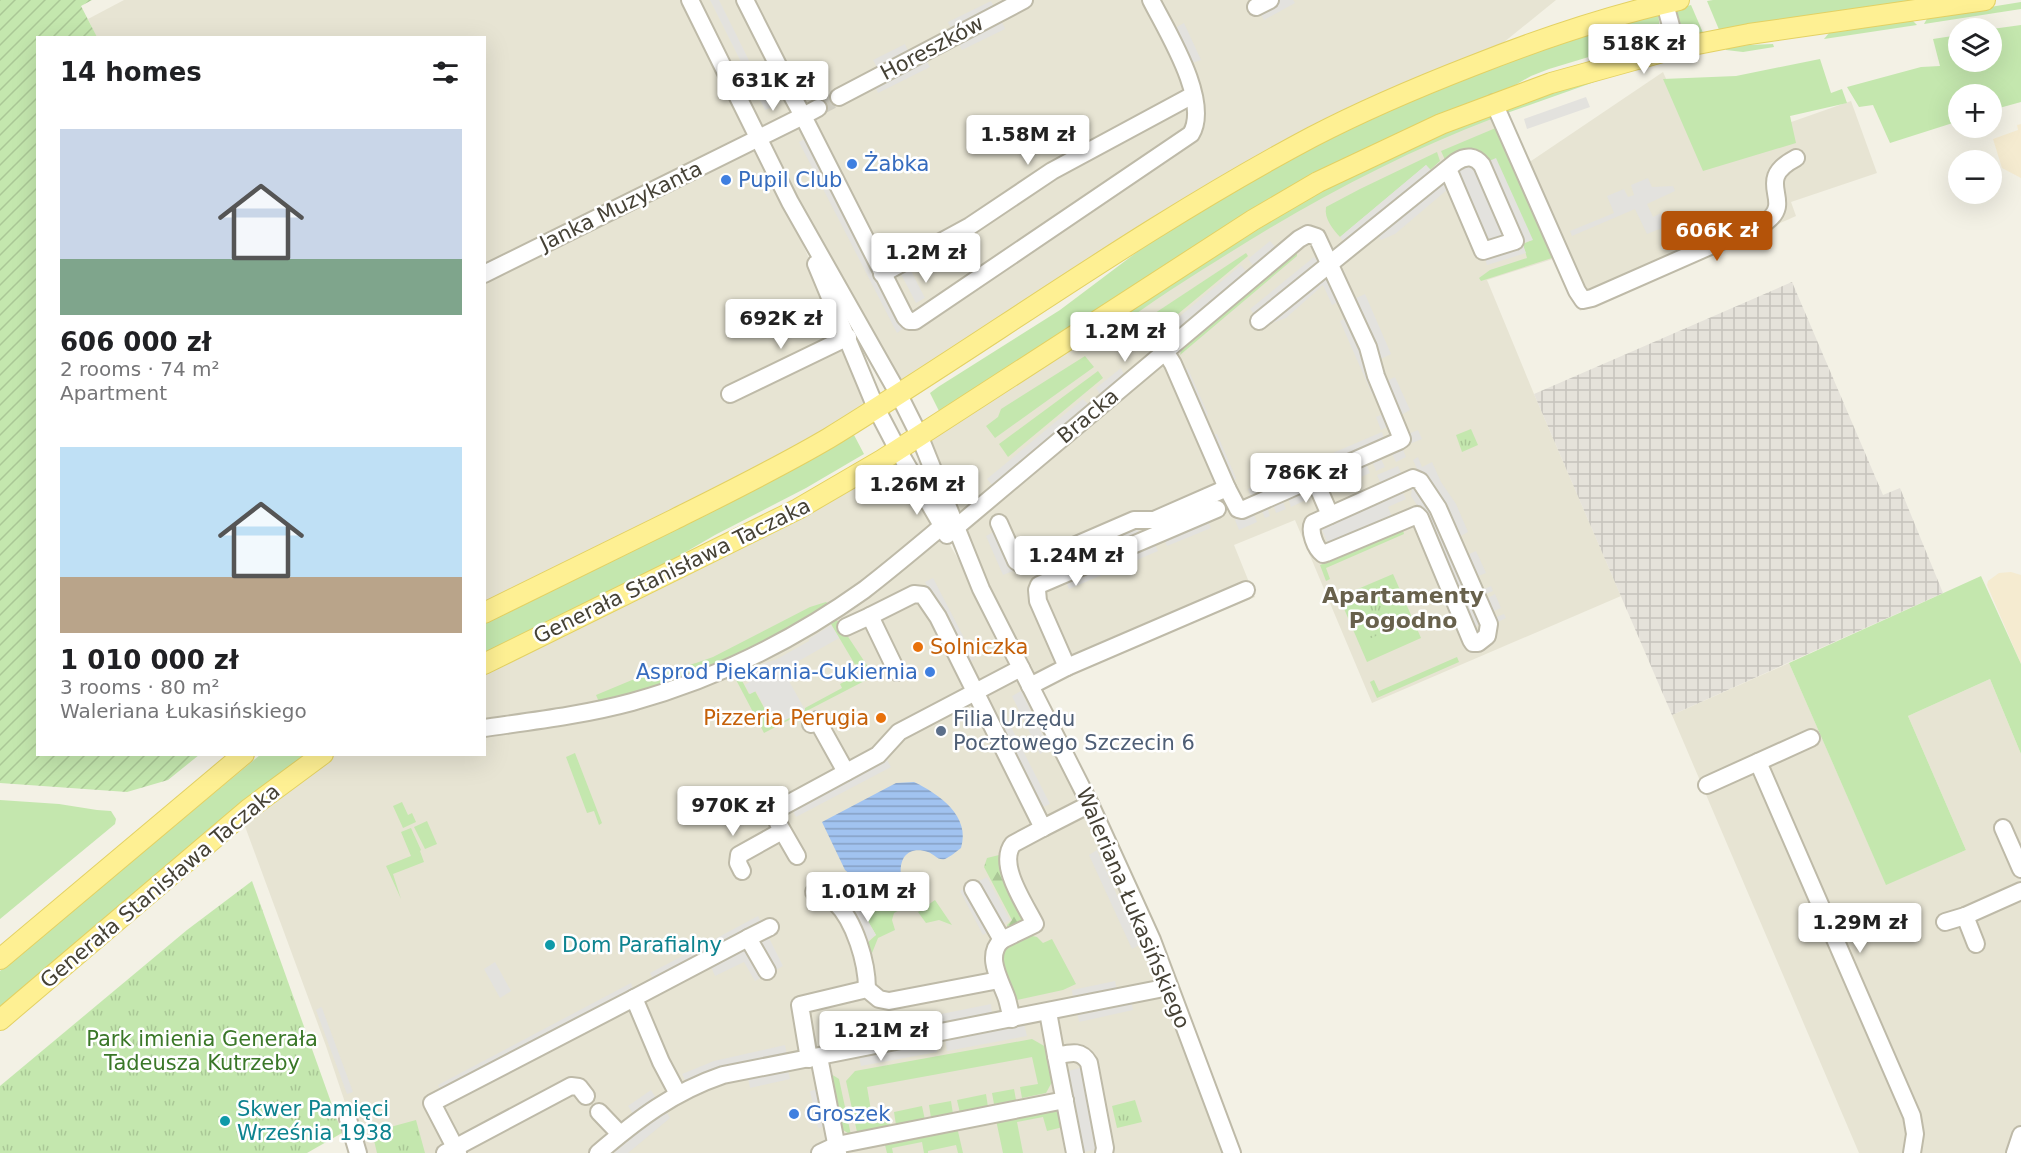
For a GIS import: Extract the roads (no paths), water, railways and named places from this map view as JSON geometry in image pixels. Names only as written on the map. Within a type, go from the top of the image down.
[{"type":"main road","name":"Generała Stanisława Taczaka","points":[[486,663],[798,509],[898,450],[1253,220],[1309,188],[1411,137],[1494,103],[1582,73],[1677,48],[1749,34],[1985,0]]},
{"type":"main road","points":[[486,612],[743,485],[825,440],[1229,183],[1335,125],[1427,84],[1535,42],[1669,1]]},
{"type":"main road","points":[[0,959],[242,756]]},
{"type":"main road","name":"Generała Stanisława Taczaka","points":[[0,1020],[250,808],[320,756]]},
{"type":"street","name":"Waleriana Łukasińskiego","points":[[690,0],[790,202],[898,393],[919,435],[950,526],[1090,804],[1152,940],[1232,1153]]},
{"type":"street","points":[[745,0],[882,274],[909,321],[915,321],[1191,134],[1197,122],[1193,94],[1183,62],[1151,0]]},
{"type":"street","name":"Horeszków","points":[[839,96],[1024,0]]},
{"type":"street","points":[[1669,1],[1677,48]]},
{"type":"street","points":[[1167,158],[1192,142],[1203,130],[1204,111],[1193,94]]},
{"type":"street","points":[[882,274],[970,226],[1052,171],[1193,94]]},
{"type":"street","points":[[1494,103],[1583,300],[1767,221],[1774,216],[1778,205],[1774,184],[1776,174],[1780,168],[1796,158]]},
{"type":"street","points":[[758,138],[818,108]]},
{"type":"street","name":"Janka Muzykanta","points":[[486,273],[758,138]]},
{"type":"street","points":[[1259,321],[1448,169],[1465,157],[1480,162],[1515,241],[1483,250],[1448,169]]},
{"type":"street","name":"Waleriana Łukasińskiego","points":[[790,202],[876,408],[898,450],[950,526]]},
{"type":"street","name":"Bracka","points":[[486,728],[629,702],[686,684],[738,663],[791,636],[863,590],[950,526],[1299,239],[1308,234],[1314,236],[1320,241],[1331,263]]},
{"type":"street","points":[[1165,351],[1173,364],[1235,506],[1242,510],[1399,441],[1402,439],[1376,376],[1368,347],[1331,263]]},
{"type":"street","points":[[903,313],[911,314],[954,286]]},
{"type":"street","points":[[730,394],[848,337]]},
{"type":"street","points":[[1314,478],[1330,515]]},
{"type":"street","points":[[1413,478],[1420,481],[1438,508],[1489,624],[1487,636],[1478,643],[1471,640],[1420,518],[1417,516],[1323,554],[1319,551],[1311,526],[1330,515],[1413,478]]},
{"type":"street","points":[[999,523],[1016,561],[1022,565],[1030,565],[1134,519],[1154,520],[1227,488]]},
{"type":"street","points":[[1067,667],[1038,601],[1037,590],[1040,585],[1217,508]]},
{"type":"street","points":[[1030,686],[1067,667],[1246,590]]},
{"type":"street","points":[[846,627],[914,594],[923,595],[938,616],[1043,828]]},
{"type":"street","points":[[870,616],[897,672]]},
{"type":"street","points":[[797,856],[776,817],[780,808],[883,751],[898,732],[1021,668]]},
{"type":"street","points":[[811,724],[818,720],[846,772]]},
{"type":"street","points":[[1707,785],[1811,738]]},
{"type":"street","points":[[1758,762],[1912,1116],[1915,1134],[1912,1153]]},
{"type":"street","points":[[1012,1018],[999,980],[993,956],[994,949],[1002,940],[1035,924],[1010,872],[1007,861],[1010,848],[1013,844],[1090,804]]},
{"type":"street","points":[[2003,828],[2021,869]]},
{"type":"street","points":[[742,871],[738,863],[739,855],[782,831]]},
{"type":"street","points":[[973,889],[1002,940]]},
{"type":"street","points":[[1945,922],[1965,916],[2021,891]]},
{"type":"street","points":[[814,892],[834,901],[847,920],[862,950],[867,989]]},
{"type":"street","points":[[1965,916],[1976,944]]},
{"type":"street","points":[[586,1096],[579,1087],[571,1086],[453,1151],[432,1103],[770,927]]},
{"type":"street","points":[[748,938],[767,971]]},
{"type":"street","points":[[867,989],[879,999],[889,1000],[999,980]]},
{"type":"street","points":[[598,1153],[647,1113],[678,1094],[723,1075],[1169,987]]},
{"type":"street","points":[[838,1149],[800,1005],[867,989]]},
{"type":"street","points":[[634,998],[661,1062],[678,1094]]},
{"type":"street","points":[[1048,1012],[1075,1153]]},
{"type":"street","points":[[1056,1056],[1078,1053],[1086,1058],[1089,1064],[1105,1148],[1104,1153]]},
{"type":"street","points":[[820,1153],[1065,1100]]},
{"type":"street","points":[[599,1112],[620,1134]]},
{"type":"street","points":[[348,1119],[358,1153]]},
{"type":"street","points":[[2015,1153],[2021,1135]]},
{"type":"water","points":[[914,782],[942,800],[957,816],[963,836],[961,848],[945,859],[928,852],[911,852],[904,858],[901,875],[864,878],[845,870],[822,822],[896,783]]},
{"type":"tunnel","points":[[818,108],[839,97]]},
{"type":"place","name":"Żabka","points":[[852,164]]},
{"type":"place","name":"Pupil Club","points":[[726,180]]},
{"type":"place","name":"Solniczka","points":[[918,647]]},
{"type":"place","name":"Asprod Piekarnia-Cukiernia","points":[[930,672]]},
{"type":"place","name":"Pizzeria Perugia","points":[[881,718]]},
{"type":"place","name":"Filia Urzędu Pocztowego Szczecin 6","points":[[941,731]]},
{"type":"place","name":"Dom Parafialny","points":[[550,945]]},
{"type":"place","name":"Groszek","points":[[794,1114]]},
{"type":"place","name":"Skwer Pamięci Września 1938","points":[[225,1121]]},
{"type":"district","name":"Apartamenty Pogodno","points":[[1403,608]]},
{"type":"park label","name":"Park imienia Generała Tadeusza Kutrzeby","points":[[202,1051]]}]
